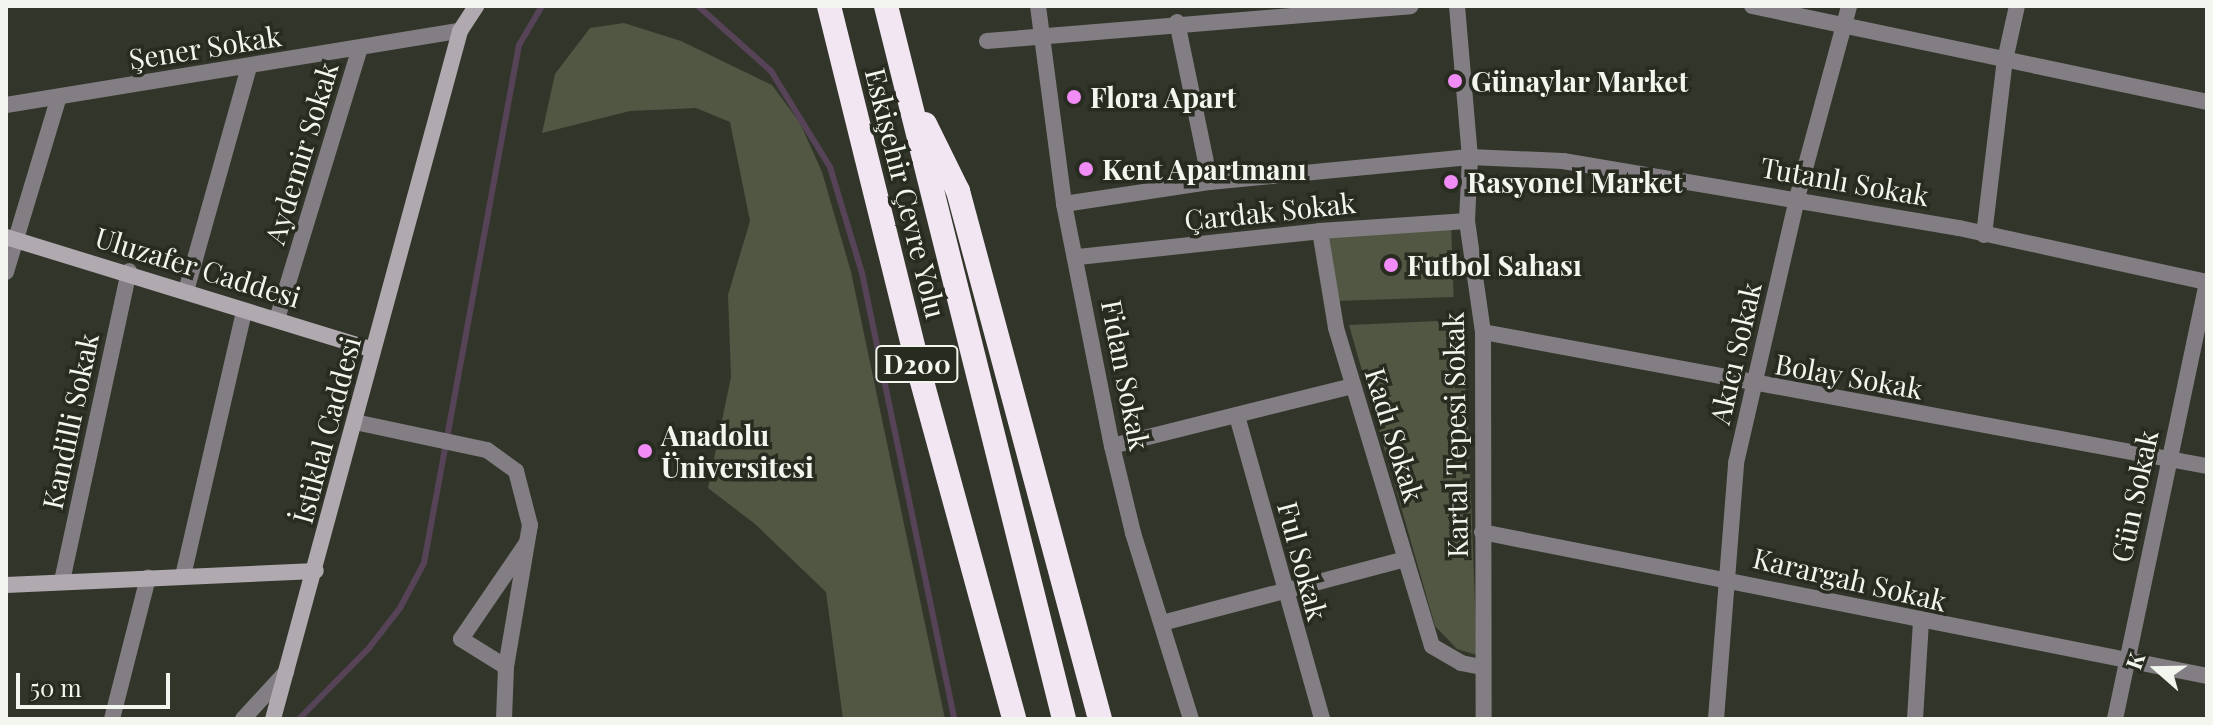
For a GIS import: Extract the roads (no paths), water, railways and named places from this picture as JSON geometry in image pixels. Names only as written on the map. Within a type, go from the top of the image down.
[{"type":"highway","name":"Eskişehir Çevre Yolu","points":[[829,6],[921,378],[1014,719]]},
{"type":"highway","name":"Eskişehir Çevre Yolu","points":[[886,6],[1064,719]]},
{"type":"highway","points":[[903,79],[958,191],[1100,719]]},
{"type":"highway","points":[[921,378],[1001,719]]},
{"type":"main road","name":"İstiklal Caddesi","points":[[274,715],[316,571],[460,31],[476,6]]},
{"type":"main road","name":"Uluzafer Caddesi","points":[[10,239],[129,271],[244,311],[373,350]]},
{"type":"main road","points":[[6,585],[316,571]]},
{"type":"street","name":"Fidan Sokak","points":[[1038,6],[1038,34],[1064,204],[1078,257],[1112,446],[1191,719]]},
{"type":"street","points":[[987,41],[1177,22],[1411,6]]},
{"type":"street","name":"Kartal Tepesi Sokak","points":[[1457,6],[1470,157],[1467,221],[1483,332],[1484,719]]},
{"type":"street","points":[[1752,6],[2207,102]]},
{"type":"street","name":"Akıcı Sokak","points":[[1716,719],[1736,463],[1797,198],[1849,6]]},
{"type":"street","points":[[1984,235],[2005,60],[2017,6]]},
{"type":"street","points":[[1177,22],[1210,182]]},
{"type":"street","name":"Şener Sokak","points":[[6,105],[460,31]]},
{"type":"street","name":"Aydemir Sokak","points":[[277,319],[360,48]]},
{"type":"street","points":[[186,291],[249,67]]},
{"type":"street","points":[[6,272],[10,239],[59,97]]},
{"type":"street","name":"Tutanlı Sokak","points":[[1064,204],[1210,182],[1470,157],[1563,161],[1797,198],[2207,283]]},
{"type":"street","name":"Çardak Sokak","points":[[1078,257],[1320,231],[1467,221]]},
{"type":"street","name":"Kadı Sokak","points":[[1320,231],[1336,328],[1432,646],[1461,663],[1482,667]]},
{"type":"street","name":"Kandilli Sokak","points":[[62,581],[129,271]]},
{"type":"street","name":"Gün Sokak","points":[[2115,719],[2124,663],[2207,283]]},
{"type":"street","points":[[183,576],[244,311]]},
{"type":"street","name":"Bolay Sokak","points":[[1483,332],[1755,385],[2207,466]]},
{"type":"street","points":[[1112,446],[1353,386]]},
{"type":"street","name":"Ful Sokak","points":[[1237,416],[1283,593],[1322,719]]},
{"type":"street","points":[[355,422],[477,447],[505,459],[516,471],[527,498],[529,539],[506,667],[504,719]]},
{"type":"street","name":"Karargah Sokak","points":[[1482,532],[1725,577],[1921,622],[2124,663],[2207,676]]},
{"type":"street","points":[[506,667],[461,639],[529,539]]},
{"type":"street","points":[[1162,623],[1406,559]]},
{"type":"street","points":[[112,719],[148,578]]},
{"type":"street","points":[[1915,719],[1921,622]]},
{"type":"street","points":[[243,719],[286,672]]},
{"type":"waterway","points":[[299,719],[369,648],[400,608],[424,563],[519,45],[542,6]]},
{"type":"waterway","points":[[698,6],[771,71],[830,167],[862,273],[954,719]]},
{"type":"place","name":"Günaylar Market","points":[[1455,81]]},
{"type":"place","name":"Flora Apart","points":[[1074,97]]},
{"type":"place","name":"Kent Apartmanı","points":[[1086,169]]},
{"type":"place","name":"Rasyonel Market","points":[[1451,182]]},
{"type":"place","name":"Futbol Sahası","points":[[1391,265]]},
{"type":"place","name":"Anadolu Üniversitesi","points":[[645,451]]}]
